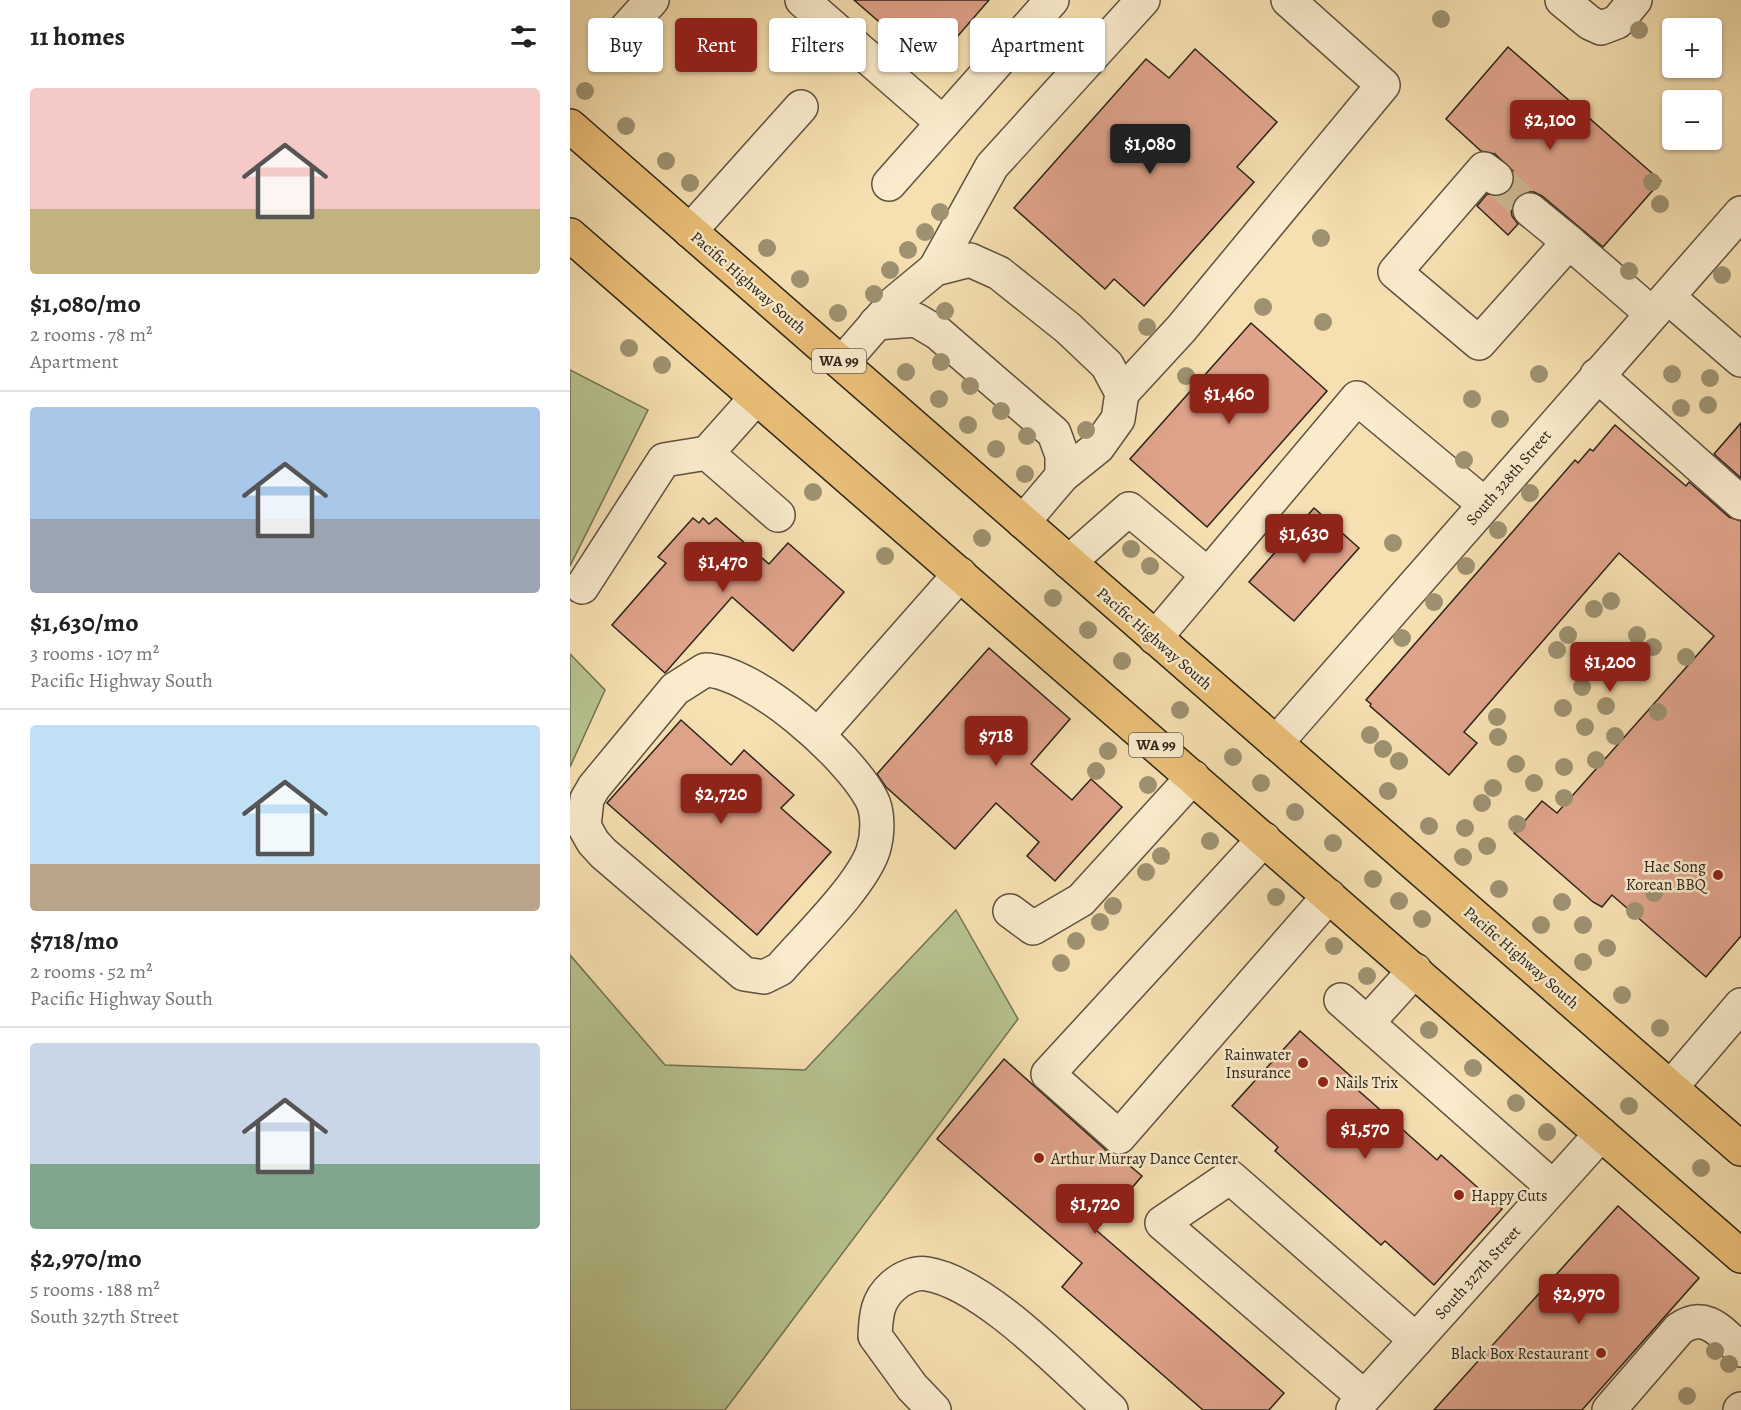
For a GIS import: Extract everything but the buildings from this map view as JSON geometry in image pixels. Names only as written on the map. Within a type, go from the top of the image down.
[{"type":"main road","name":"Pacific Highway South","points":[[570,126],[1741,1149]]},
{"type":"main road","name":"WA 99","points":[[570,235],[1741,1256]]},
{"type":"street","points":[[636,18],[652,0]]},
{"type":"street","points":[[802,0],[943,123]]},
{"type":"street","points":[[889,184],[1052,0]]},
{"type":"street","points":[[842,363],[894,303],[935,269],[992,166],[1143,0]]},
{"type":"street","points":[[1023,522],[1062,476],[1098,447],[1118,419],[1122,393],[1181,329],[1383,85],[1288,0]]},
{"type":"street","points":[[1562,0],[1590,23],[1601,28],[1617,22],[1635,0]]},
{"type":"street","points":[[690,231],[801,107]]},
{"type":"street","points":[[1496,178],[1484,170],[1395,272],[1479,343],[1569,242]]},
{"type":"street","points":[[1530,210],[1569,242],[1741,360]]},
{"type":"street","name":"South 328th Street","points":[[1276,743],[1741,213]]},
{"type":"street","points":[[935,269],[970,260],[999,273],[1068,328],[1107,365],[1122,393]]},
{"type":"street","points":[[876,323],[916,320],[938,333],[1054,433],[1062,454],[1062,476]]},
{"type":"street","points":[[1597,375],[1741,503]]},
{"type":"street","points":[[582,587],[664,460],[707,453],[756,398]]},
{"type":"street","points":[[1155,638],[1357,398],[1484,504]]},
{"type":"street","points":[[707,453],[778,515]]},
{"type":"street","points":[[1069,562],[1129,509],[1208,575]]},
{"type":"street","points":[[818,735],[960,574]]},
{"type":"street","points":[[705,670],[726,674],[750,686],[818,735],[871,798],[877,814],[873,851],[861,873],[842,898],[772,974],[753,977],[744,974],[592,843],[584,826],[587,799],[618,756],[675,689],[705,670]]},
{"type":"street","points":[[1010,911],[1033,928],[1081,900],[1193,777]]},
{"type":"street","points":[[1264,839],[1048,1074],[1119,1137],[1329,897]]},
{"type":"street","points":[[1367,1023],[1415,970]]},
{"type":"street","points":[[1341,1000],[1553,1186]]},
{"type":"street","points":[[1671,1087],[1741,1005]]},
{"type":"street","name":"South 327th Street","points":[[1359,1403],[1601,1134]]},
{"type":"street","points":[[1359,1403],[1162,1222],[1230,1177],[1416,1340]]},
{"type":"street","points":[[934,1410],[912,1387],[875,1336],[878,1303],[903,1278],[925,1274],[951,1282],[984,1301],[1112,1410]]},
{"type":"street","points":[[1609,1410],[1679,1329],[1690,1322],[1711,1323],[1741,1350]]},
{"type":"green space","points":[[570,370],[648,410],[570,566]]},
{"type":"green space","points":[[570,654],[605,690],[570,767]]},
{"type":"green space","points":[[956,910],[1018,1019],[725,1410],[570,1410],[570,955],[665,1065],[805,1070]]},
{"type":"tunnel","points":[[1496,178],[1530,210]]},
{"type":"place","name":"Hae Song Korean BBQ","points":[[1718,875]]},
{"type":"place","name":"Rainwater Insurance","points":[[1303,1063]]},
{"type":"place","name":"Nails Trix","points":[[1323,1082]]},
{"type":"place","name":"Arthur Murray Dance Center","points":[[1039,1158]]},
{"type":"place","name":"Happy Cuts","points":[[1459,1195]]},
{"type":"place","name":"Black Box Restaurant","points":[[1601,1353]]}]
